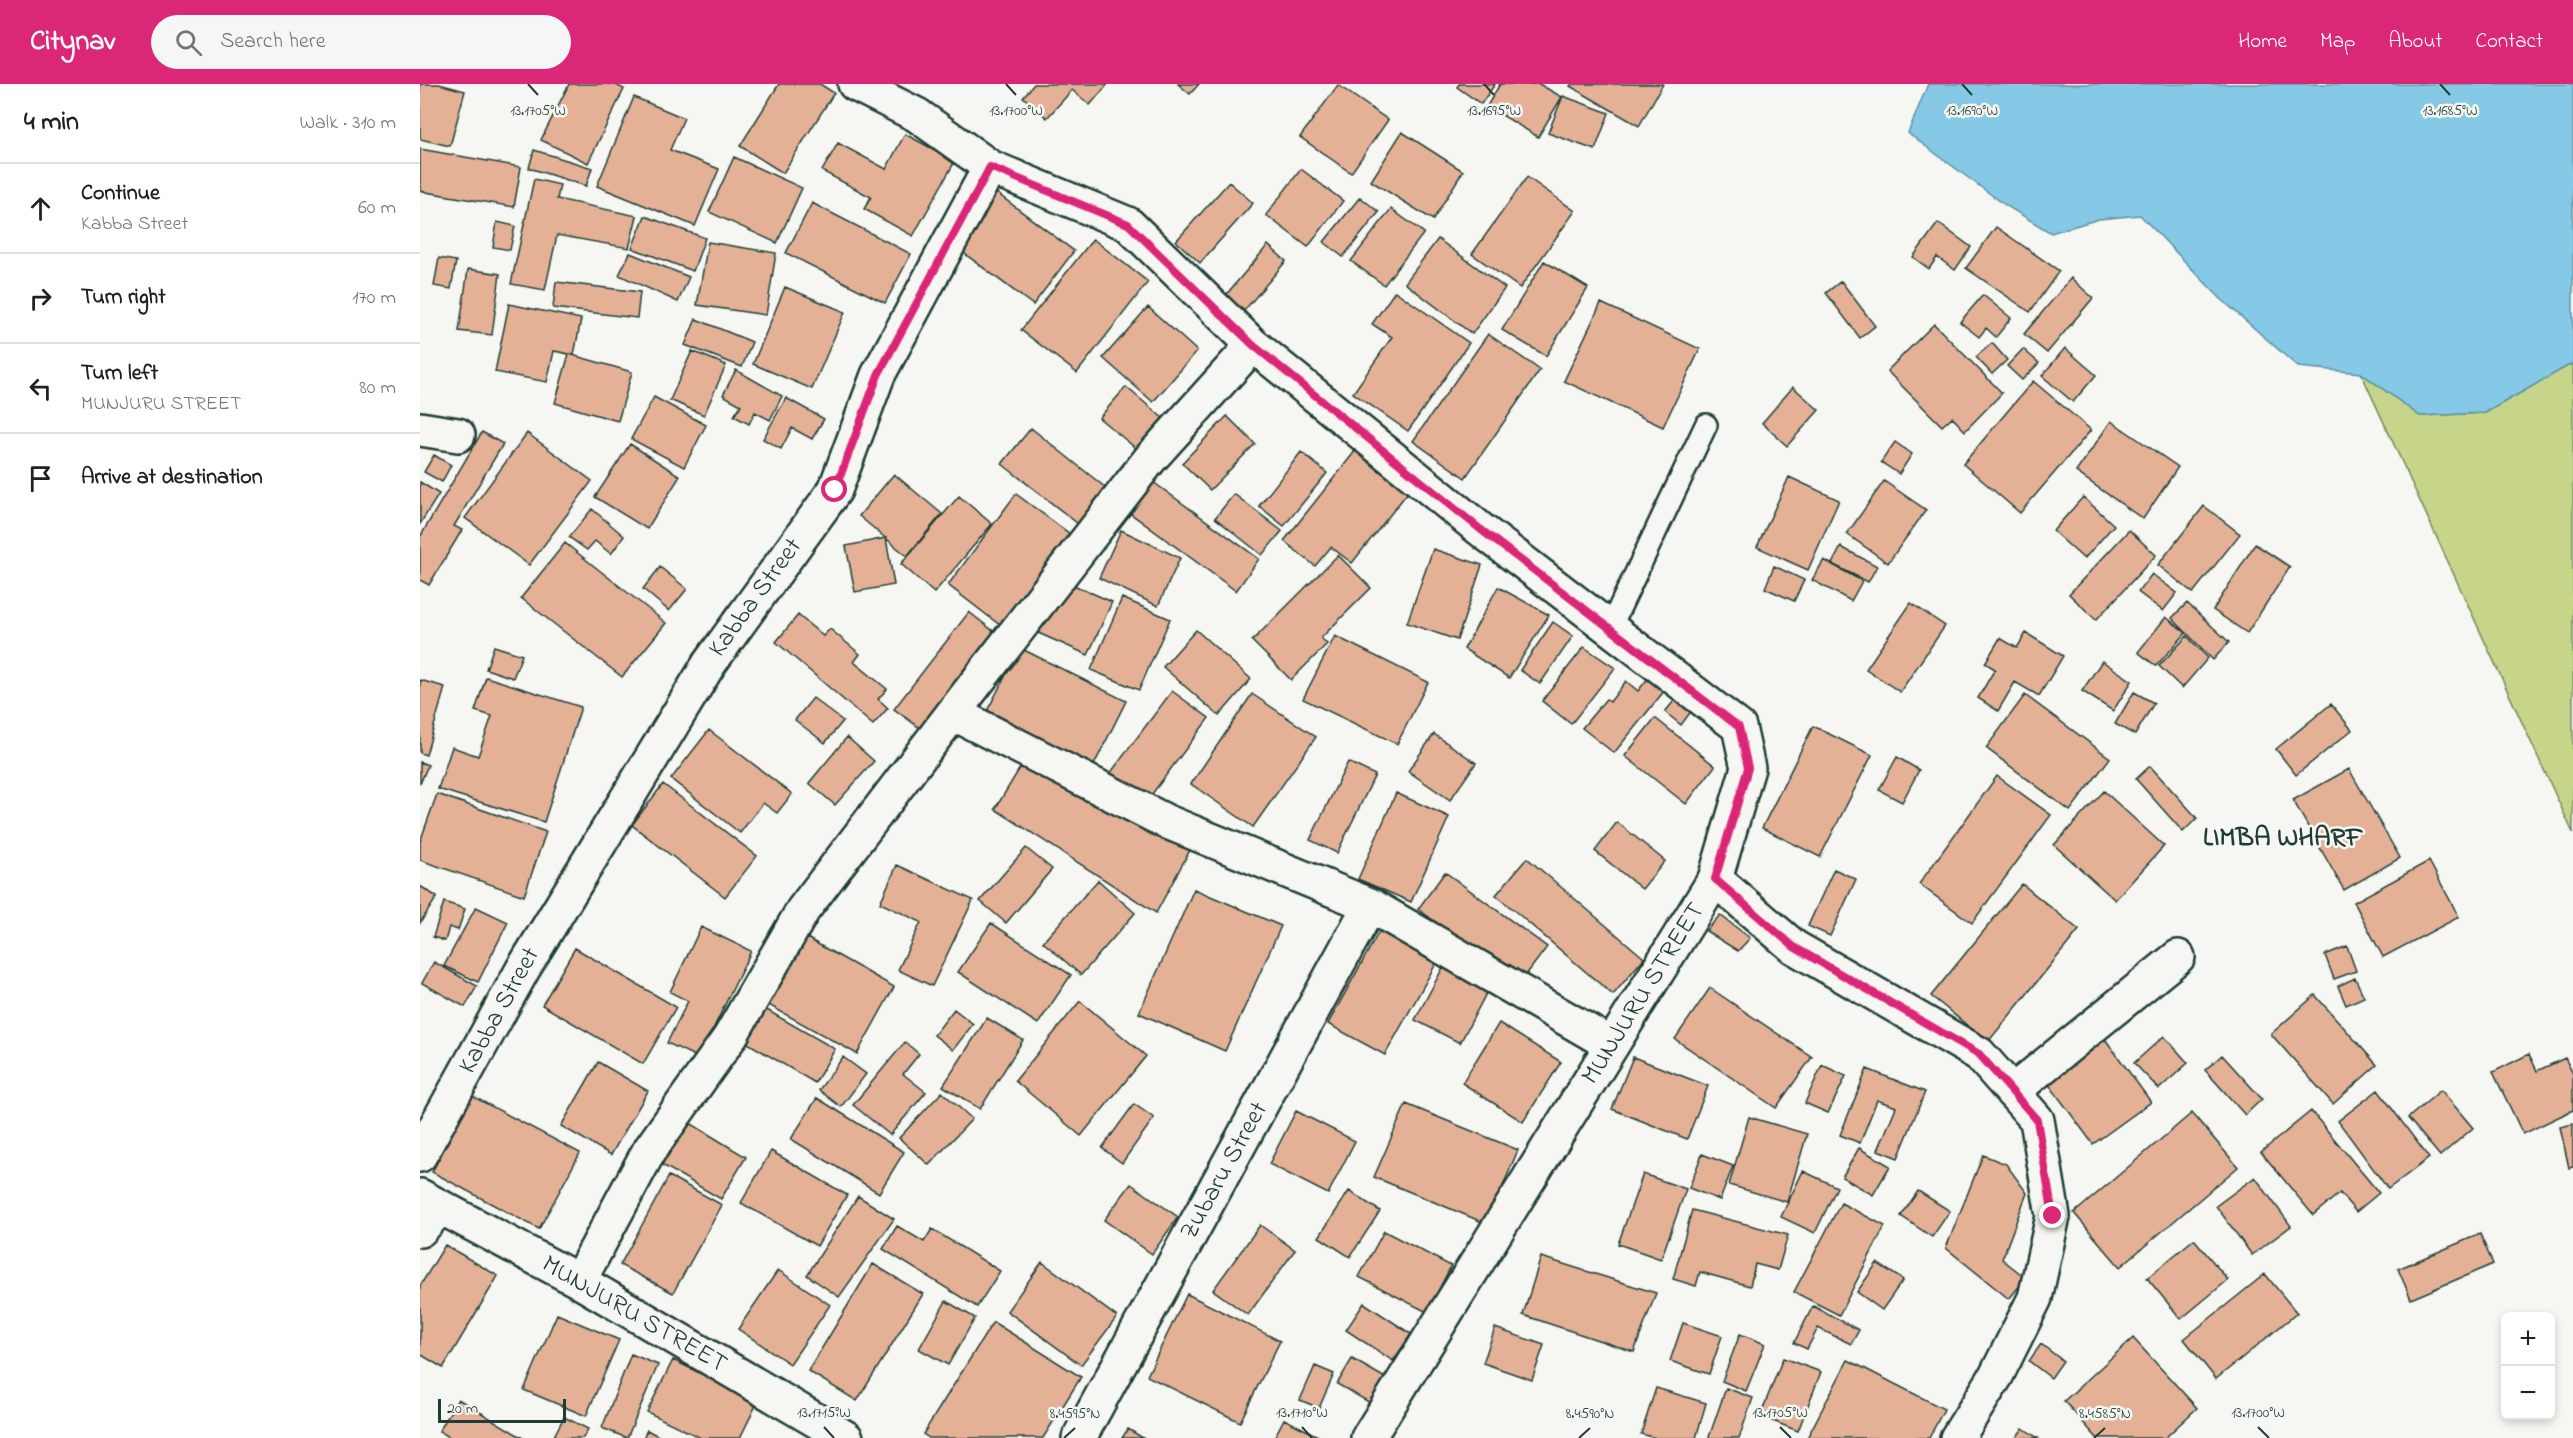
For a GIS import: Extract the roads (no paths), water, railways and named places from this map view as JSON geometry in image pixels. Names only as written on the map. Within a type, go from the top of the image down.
[{"type":"street","points":[[855,84],[917,115],[990,167],[1128,224],[1253,345],[1480,529],[1739,727],[1748,768],[1715,879]]},
{"type":"street","name":"Kabba Street","points":[[420,1155],[522,969],[708,664],[835,490],[878,375],[990,167]]},
{"type":"street","points":[[579,1281],[649,1151],[730,1037],[803,910],[1150,459],[1253,345]]},
{"type":"street","points":[[420,429],[458,435]]},
{"type":"street","points":[[953,714],[1165,820],[1370,905],[1612,1045]]},
{"type":"street","name":"MUNJURU STREET","points":[[1368,1438],[1715,879],[1794,947],[1979,1054],[2037,1120],[2053,1216],[2035,1298],[1996,1376],[1957,1438]]},
{"type":"street","name":"Zubaru Street","points":[[1079,1438],[1370,905]]},
{"type":"street","points":[[2012,1092],[2178,957]]},
{"type":"street","name":"MUNJURU STREET","points":[[427,1211],[579,1281],[846,1438]]},
{"type":"lane","points":[[1610,628],[1706,425]]},
{"type":"water","points":[[1928,84],[2573,84],[2573,363],[2485,413],[2420,416],[2361,373],[2298,367],[2220,298],[2140,215],[2099,219],[2051,233],[2005,205],[1908,133]]},
{"type":"district","name":"LIMBA WHARF","points":[[2283,838]]}]
